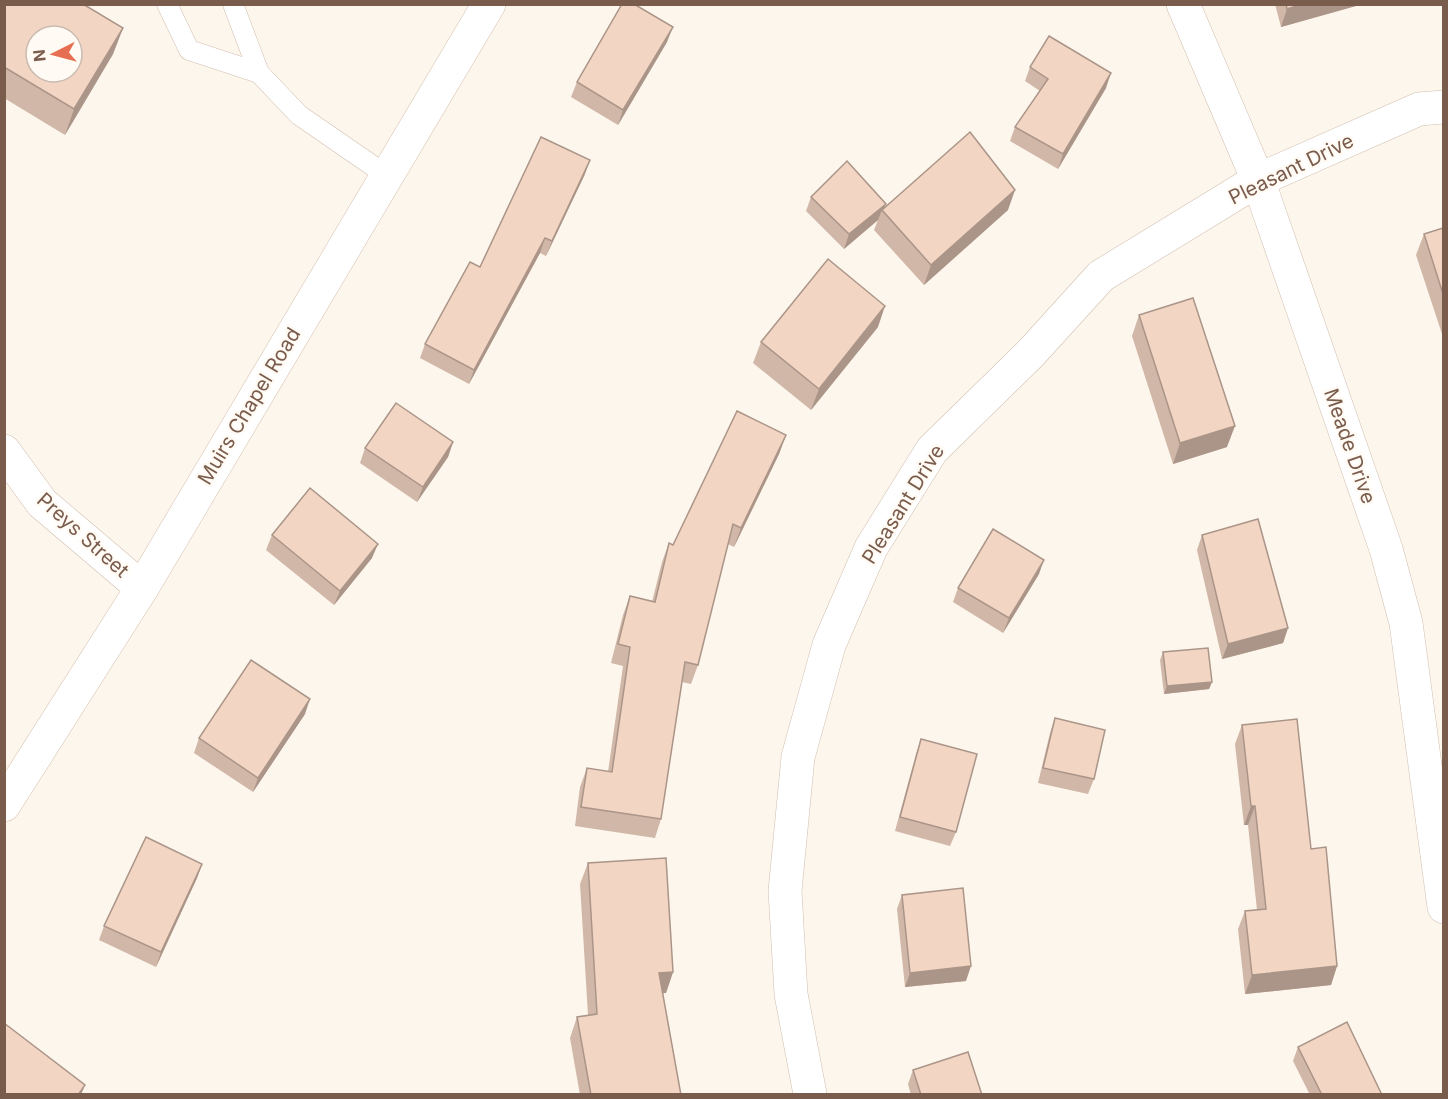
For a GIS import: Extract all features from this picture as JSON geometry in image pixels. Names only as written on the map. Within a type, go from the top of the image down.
[{"type":"street","name":"Muirs Chapel Road","points":[[4,805],[142,588],[489,4]]},
{"type":"street","name":"Meade Drive","points":[[1183,4],[1258,180],[1386,549],[1406,623],[1443,907]]},
{"type":"street","name":"Pleasant Drive","points":[[810,1095],[791,994],[785,891],[798,757],[829,645],[871,548],[932,450],[1031,354],[1101,276],[1258,180],[1419,109],[1443,107]]},
{"type":"street","name":"Preys Street","points":[[4,451],[42,503],[142,588]]},
{"type":"lane","points":[[167,4],[189,50],[259,73]]},
{"type":"lane","points":[[233,4],[259,73],[299,115],[386,175]]},
{"type":"building","points":[[4,4],[83,4],[123,28],[74,109],[32,84],[84,84],[84,24],[24,24],[24,79],[4,67]]},
{"type":"building","points":[[622,4],[634,4],[673,27],[623,110],[577,82]]},
{"type":"building","points":[[1286,4],[1303,4],[1287,9]]},
{"type":"building","points":[[1049,36],[1111,73],[1063,154],[1015,127],[1048,79],[1030,67]]},
{"type":"building","points":[[970,132],[1015,190],[931,265],[882,210]]},
{"type":"building","points":[[541,137],[590,160],[552,241],[545,238],[474,370],[425,344],[470,262],[480,267]]},
{"type":"building","points":[[847,161],[886,204],[849,234],[811,197]]},
{"type":"building","points":[[1443,228],[1443,294],[1424,234]]},
{"type":"building","points":[[828,259],[885,306],[819,389],[761,342]]},
{"type":"building","points":[[1193,298],[1235,426],[1180,443],[1139,315]]},
{"type":"building","points":[[396,403],[453,442],[423,487],[365,448]]},
{"type":"building","points":[[737,411],[786,435],[741,528],[733,524],[698,665],[685,662],[661,819],[581,807],[587,768],[612,772],[630,647],[618,644],[630,596],[655,602],[669,543],[673,545]]},
{"type":"building","points":[[310,488],[378,544],[340,591],[272,535]]},
{"type":"building","points":[[1258,519],[1288,628],[1228,644],[1202,535]]},
{"type":"building","points":[[993,529],[1044,560],[1009,618],[958,588]]},
{"type":"building","points":[[1208,648],[1212,682],[1167,686],[1163,652]]},
{"type":"building","points":[[251,660],[310,699],[258,778],[199,738]]},
{"type":"building","points":[[1055,718],[1105,730],[1094,779],[1043,768]]},
{"type":"building","points":[[1297,719],[1311,849],[1326,847],[1337,966],[1252,975],[1245,911],[1266,909],[1255,806],[1251,806],[1242,725]]},
{"type":"building","points":[[921,739],[977,754],[956,832],[900,817]]},
{"type":"building","points":[[146,837],[202,864],[161,952],[104,926]]},
{"type":"building","points":[[666,858],[673,972],[659,973],[681,1095],[591,1095],[577,1017],[597,1014],[588,863]]},
{"type":"building","points":[[963,888],[971,966],[910,973],[902,895]]},
{"type":"building","points":[[1347,1022],[1382,1095],[1322,1095],[1298,1047]]},
{"type":"building","points":[[4,1023],[85,1085],[78,1095],[4,1095]]},
{"type":"building","points":[[968,1052],[982,1095],[921,1095],[913,1070]]}]
